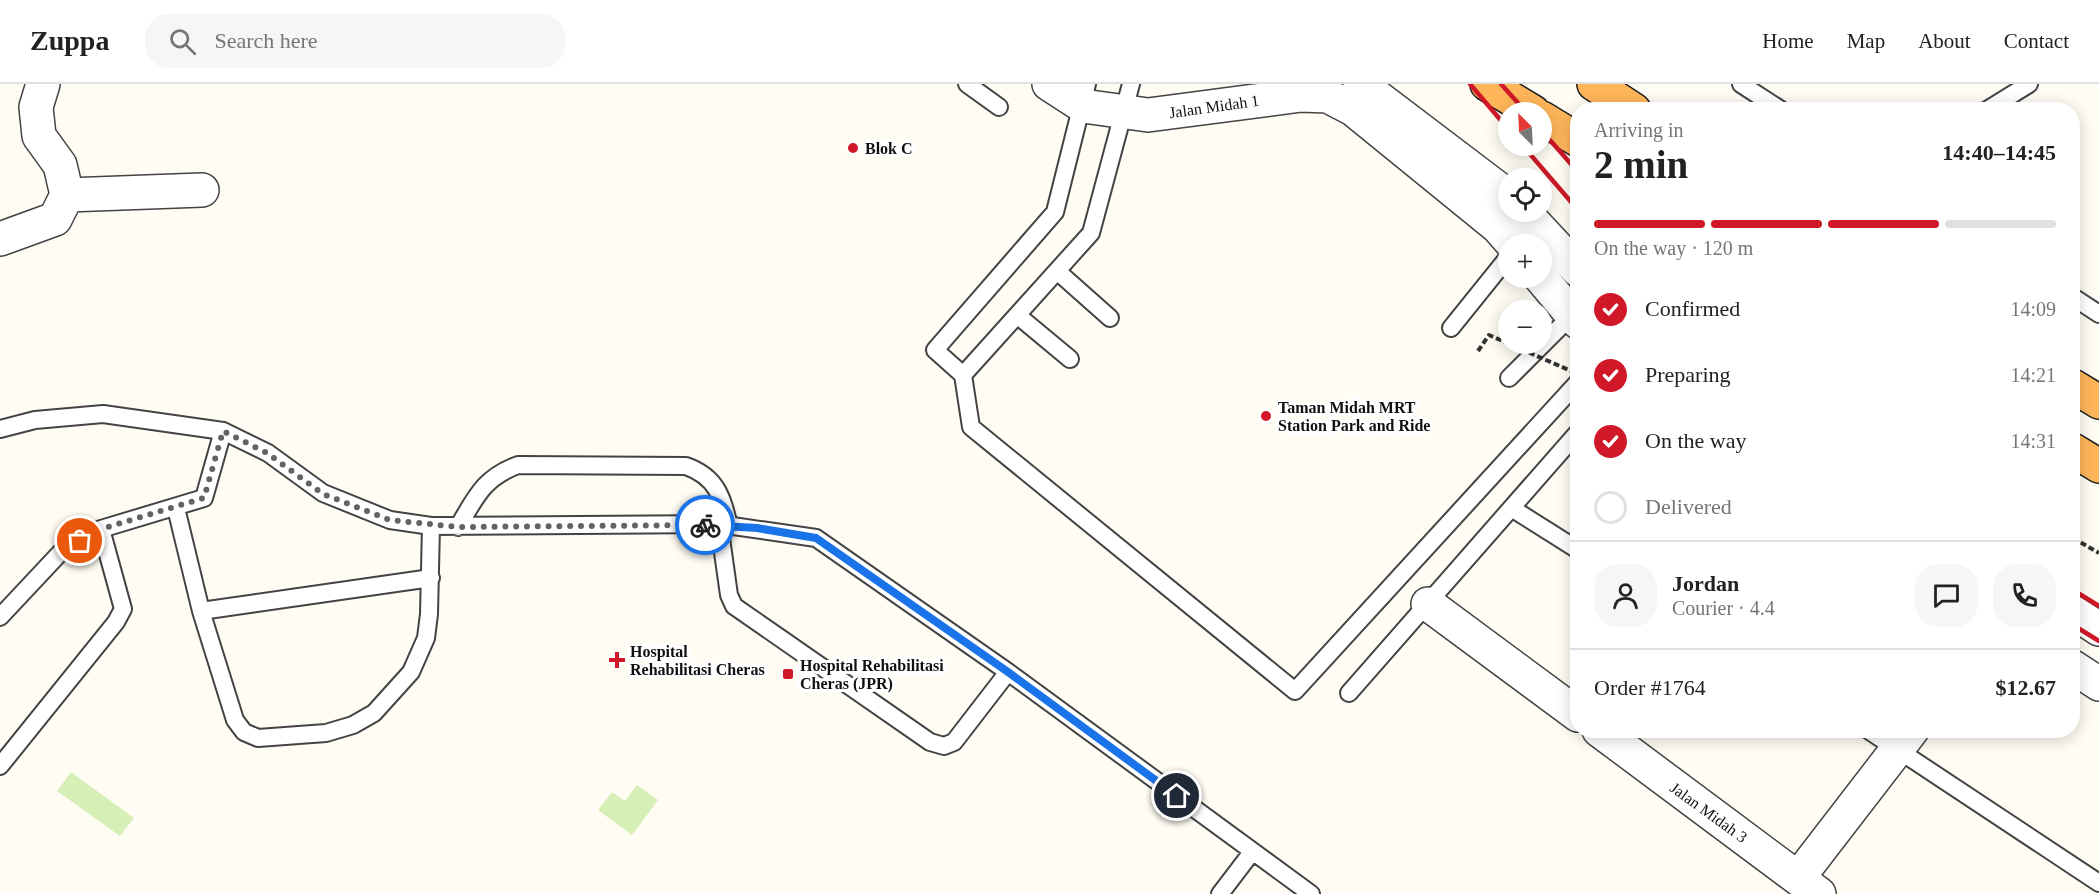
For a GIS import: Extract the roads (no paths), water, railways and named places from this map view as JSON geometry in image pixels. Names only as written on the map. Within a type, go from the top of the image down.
[{"type":"highway","points":[[1487,84],[1517,102]]},
{"type":"highway","points":[[1594,84],[1622,102]]},
{"type":"highway","points":[[1552,124],[1570,135]]},
{"type":"highway","points":[[2080,390],[2099,402]]},
{"type":"highway","points":[[2080,454],[2099,466]]},
{"type":"street","points":[[0,239],[55,219],[67,195],[60,165],[39,136],[36,107],[43,84]]},
{"type":"street","name":"Jalan Midah 1","points":[[1049,84],[1085,95],[1126,98],[1148,115],[1301,94],[1328,96],[1362,117],[1504,234]]},
{"type":"street","points":[[1360,84],[1498,189]]},
{"type":"street","points":[[67,195],[202,190]]},
{"type":"street","points":[[1533,222],[1570,261]]},
{"type":"street","points":[[1550,288],[1570,312]]},
{"type":"street","points":[[1428,604],[1570,709]]},
{"type":"street","points":[[2080,617],[2099,629]]},
{"type":"street","points":[[2080,672],[2099,684]]},
{"type":"street","name":"Jalan Midah 3","points":[[1609,738],[1801,889]]},
{"type":"street","points":[[1801,889],[1905,740]]},
{"type":"lane","points":[[967,84],[999,107]]},
{"type":"lane","points":[[1741,84],[1769,102]]},
{"type":"lane","points":[[2000,102],[2029,84]]},
{"type":"lane","points":[[1085,95],[1054,212],[935,350],[963,375],[971,427],[1295,691],[1570,391]]},
{"type":"lane","points":[[963,375],[1091,233],[1126,98]]},
{"type":"lane","points":[[1451,328],[1498,270]]},
{"type":"lane","points":[[1057,271],[1110,318]]},
{"type":"lane","points":[[2080,302],[2099,314]]},
{"type":"lane","points":[[1017,315],[1070,359]]},
{"type":"lane","points":[[1509,378],[1570,323]]},
{"type":"lane","points":[[0,429],[35,420],[103,414],[223,431],[267,453],[323,494],[390,520],[430,526],[724,525],[816,538],[1008,672],[1311,894]]},
{"type":"lane","points":[[2,610],[60,552],[101,529],[204,498],[223,431]]},
{"type":"lane","points":[[1349,693],[1570,441]]},
{"type":"lane","points":[[458,527],[485,482],[501,471],[518,465],[686,466],[699,471],[714,482],[721,493],[729,595],[734,606],[930,742],[944,746],[954,742],[1008,672]]},
{"type":"lane","points":[[176,508],[201,611],[235,720],[244,732],[258,738],[326,733],[353,725],[374,713],[411,672],[426,638],[431,578],[430,526]]},
{"type":"lane","points":[[1513,509],[1570,545]]},
{"type":"lane","points":[[0,766],[116,622],[123,609],[101,529]]},
{"type":"lane","points":[[201,611],[431,578]]},
{"type":"lane","points":[[1905,740],[2099,883]]},
{"type":"lane","points":[[1220,894],[1252,852]]},
{"type":"railway","points":[[1470,84],[1498,117]]},
{"type":"railway","points":[[1501,84],[1517,102]]},
{"type":"railway","points":[[1552,142],[1570,163]]},
{"type":"railway","points":[[1532,156],[1570,201]]},
{"type":"railway","points":[[2080,594],[2099,606]]},
{"type":"railway","points":[[2080,629],[2099,641]]},
{"type":"place","name":"Blok C","points":[[853,148]]},
{"type":"place","name":"Taman Midah MRT Station Park and Ride","points":[[1266,416]]},
{"type":"place","name":"Hospital Rehabilitasi Cheras","points":[[617,660]]},
{"type":"place","name":"Hospital Rehabilitasi Cheras (JPR)","points":[[788,674]]}]
